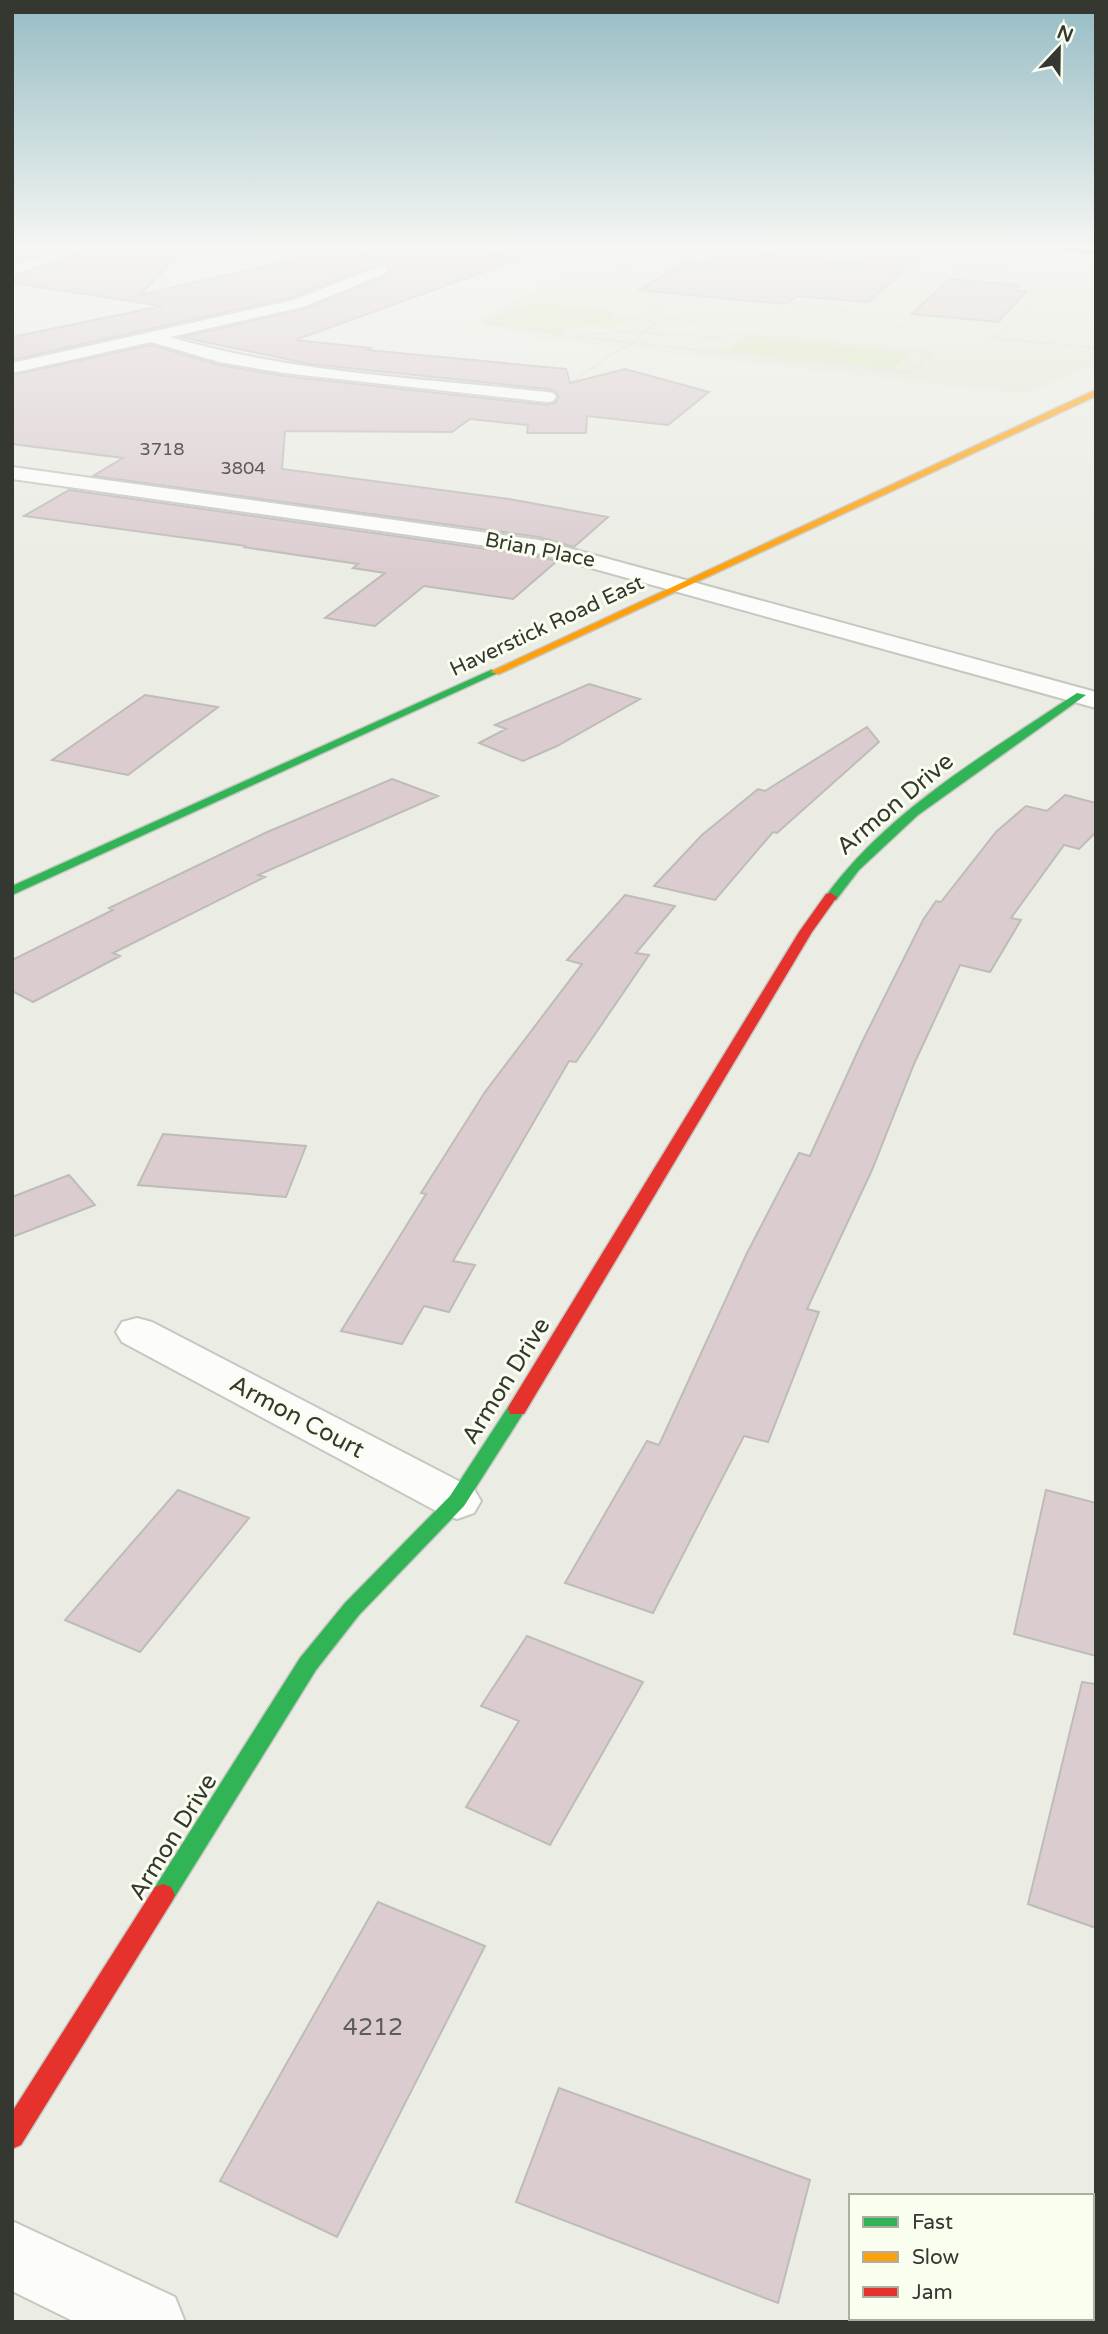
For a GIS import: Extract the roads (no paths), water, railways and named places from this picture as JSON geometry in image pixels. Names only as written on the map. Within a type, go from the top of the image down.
[{"type":"street","points":[[12,368],[67,356]]},
{"type":"street","points":[[215,356],[284,368],[547,397]]},
{"type":"street","name":"Haverstick Road East","points":[[12,891],[685,586],[1096,393]]},
{"type":"street","name":"Brian Place","points":[[12,472],[539,547],[1088,697]]},
{"type":"street","name":"Armon Drive","points":[[12,2136],[308,1664],[352,1609],[457,1502],[510,1421],[806,932],[848,872],[927,801],[1088,697]]},
{"type":"street","name":"Armon Court","points":[[137,1332],[457,1502]]},
{"type":"street","points":[[12,2255],[150,2322]]}]
